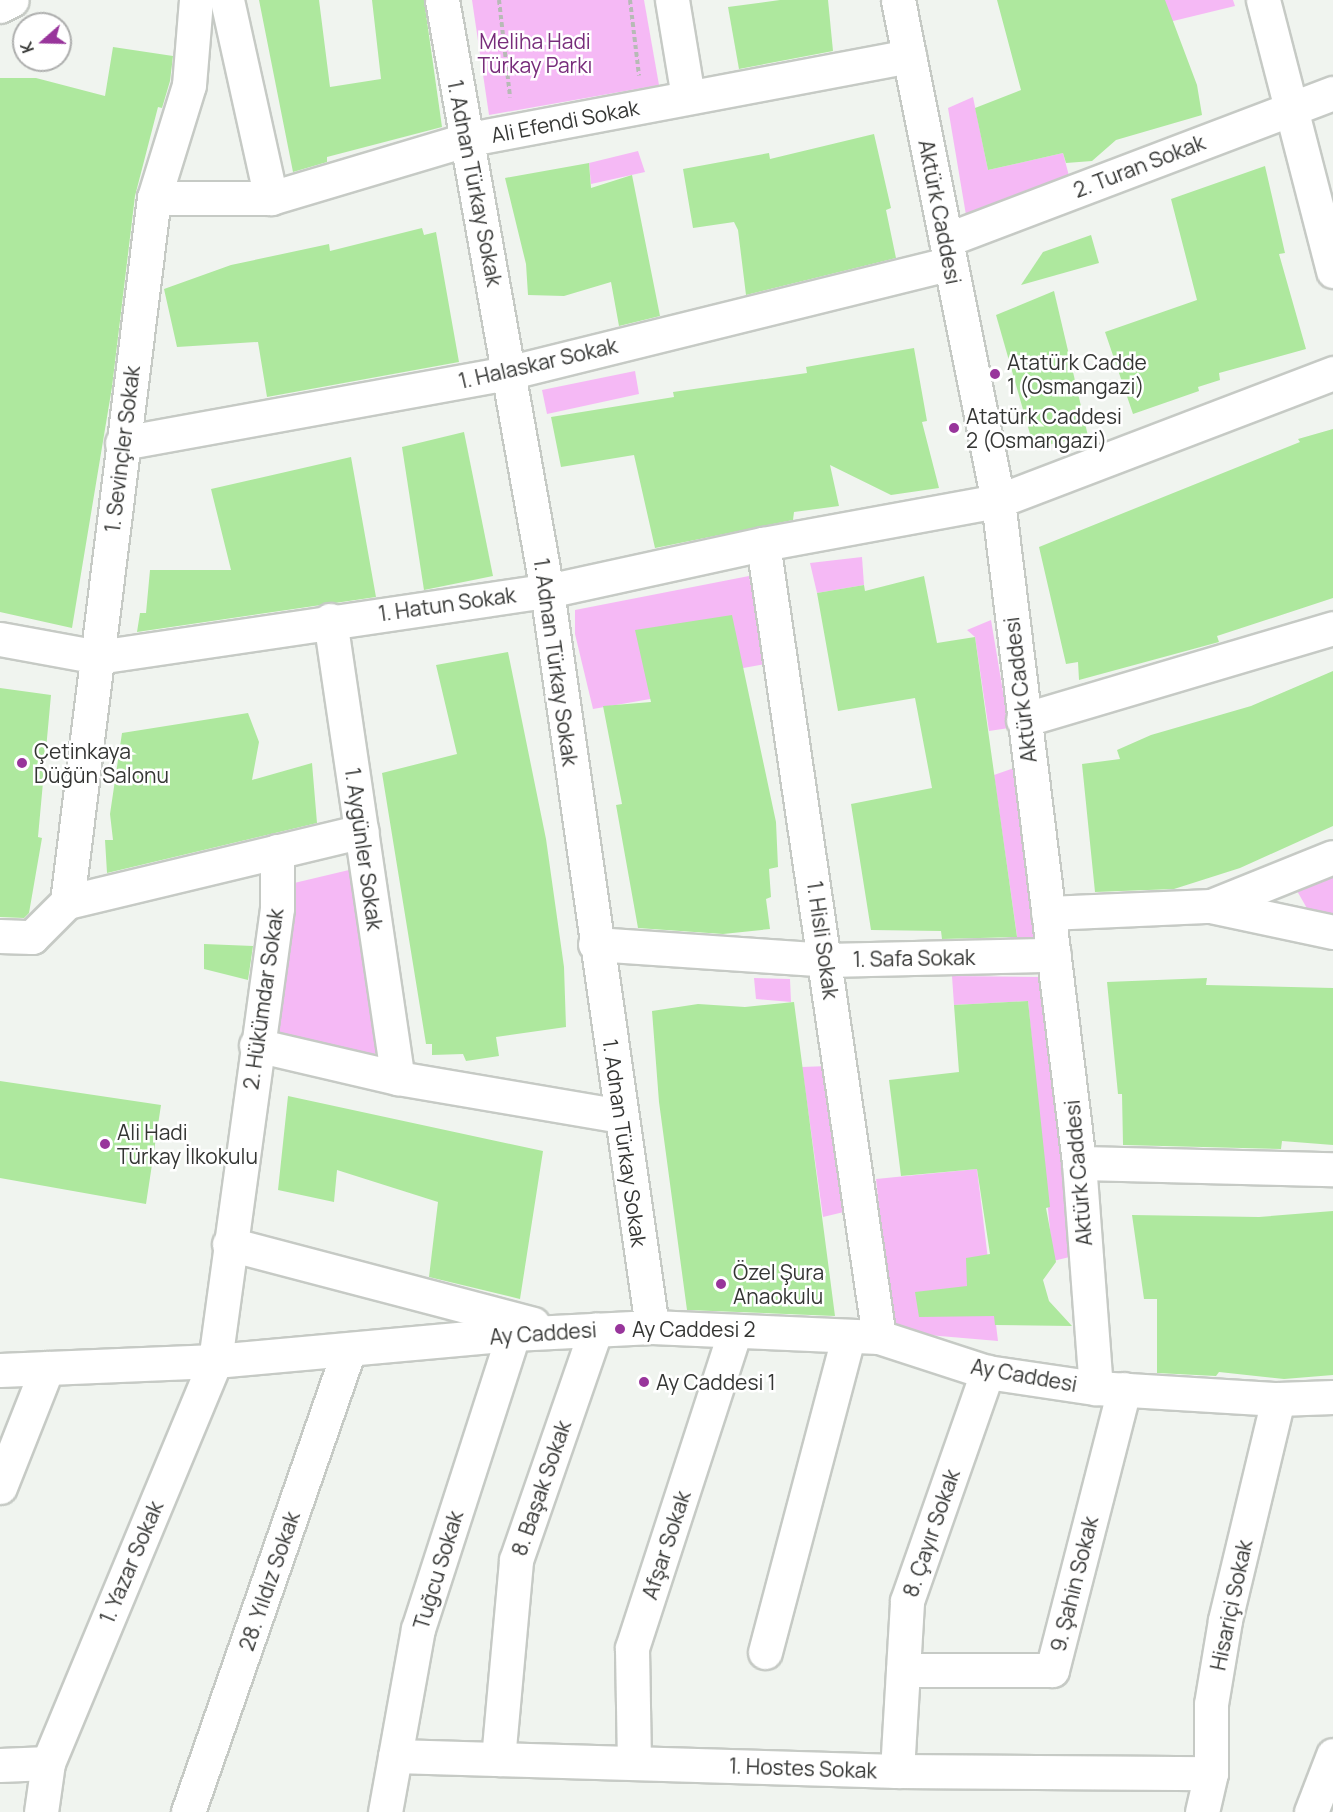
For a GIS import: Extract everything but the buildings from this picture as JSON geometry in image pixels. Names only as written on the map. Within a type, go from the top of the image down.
[{"type":"street","points":[[0,6],[12,0]]},
{"type":"street","name":"1. Sevinçler Sokak","points":[[67,902],[153,198],[189,85],[196,0]]},
{"type":"street","points":[[227,0],[271,198]]},
{"type":"street","name":"1. Adnan Türkay Sokak","points":[[442,0],[465,140],[511,372],[547,591],[595,944],[652,1327]]},
{"type":"street","points":[[672,0],[688,97]]},
{"type":"street","name":"Aktürk Caddesi","points":[[898,0],[998,501],[1023,720],[1110,1388]]},
{"type":"street","points":[[1263,0],[1333,271]]},
{"type":"street","name":"Ali Efendi Sokak","points":[[153,198],[271,198],[465,140],[909,56]]},
{"type":"street","name":"2. Turan Sokak","points":[[948,252],[1333,93]]},
{"type":"street","name":"1. Halaskar Sokak","points":[[122,443],[511,372],[948,252]]},
{"type":"street","name":"1. Hatun Sokak","points":[[0,639],[98,657],[330,620],[547,591],[764,544],[998,501],[1333,373]]},
{"type":"street","name":"1. Hisli Sokak","points":[[764,544],[827,960],[863,1337]]},
{"type":"street","name":"1. Aygünler Sokak","points":[[330,620],[398,1078]]},
{"type":"street","points":[[1023,720],[1333,628]]},
{"type":"street","points":[[0,936],[32,937],[67,902],[362,831]]},
{"type":"street","name":"2. Hükümdar Sokak","points":[[215,1361],[256,1045],[277,908],[277,851]]},
{"type":"street","points":[[1211,906],[1333,857]]},
{"type":"street","points":[[1048,913],[1211,906],[1333,932]]},
{"type":"street","name":"1. Safa Sokak","points":[[595,944],[827,960],[1054,955]]},
{"type":"street","points":[[256,1045],[398,1078],[621,1116]]},
{"type":"street","points":[[1079,1163],[1333,1169]]},
{"type":"street","points":[[229,1244],[558,1331]]},
{"type":"street","name":"Ay Caddesi","points":[[0,1370],[215,1361],[513,1334],[652,1327],[863,1337],[987,1372],[1110,1388],[1278,1400],[1333,1397]]},
{"type":"street","name":"8. Başak Sokak","points":[[498,1760],[516,1560],[596,1329]]},
{"type":"street","name":"Afşar Sokak","points":[[634,1763],[632,1648],[735,1331]]},
{"type":"street","name":"Tuğcu Sokak","points":[[385,1812],[418,1629],[513,1334]]},
{"type":"street","points":[[765,1652],[863,1337]]},
{"type":"street","name":"28. Yıldız Sokak","points":[[188,1812],[349,1350]]},
{"type":"street","name":"1. Yazar Sokak","points":[[41,1812],[48,1763],[215,1361]]},
{"type":"street","points":[[0,1487],[47,1368]]},
{"type":"street","name":"8. Çayır Sokak","points":[[897,1771],[907,1601],[987,1372]]},
{"type":"street","name":"9. Şahin Sokak","points":[[903,1671],[1052,1670],[1110,1388]]},
{"type":"street","name":"Hisariçi Sokak","points":[[1202,1812],[1211,1773],[1211,1704],[1225,1620],[1278,1400]]},
{"type":"street","points":[[1311,1812],[1333,1755]]},
{"type":"street","name":"1. Hostes Sokak","points":[[395,1756],[897,1771],[1211,1773]]},
{"type":"street","points":[[0,1765],[48,1763]]},
{"type":"path","points":[[499,0],[511,105]]},
{"type":"path","points":[[630,0],[639,87]]},
{"type":"green space","name":"Meliha Hadi Türkay Parkı","points":[[472,0],[644,0],[659,85],[489,115]]},
{"type":"green space","points":[[1072,0],[1233,0],[1235,6],[1132,31]]},
{"type":"green space","points":[[973,97],[988,170],[1063,153],[1069,176],[967,221],[948,108]]},
{"type":"green space","points":[[638,151],[645,172],[591,184],[589,163]]},
{"type":"green space","points":[[635,371],[639,394],[547,414],[542,390]]},
{"type":"green space","points":[[862,557],[864,585],[817,593],[810,563]]},
{"type":"green space","points":[[749,576],[766,664],[694,677],[696,691],[593,709],[575,634],[575,610]]},
{"type":"green space","points":[[991,620],[1009,728],[989,731],[975,637],[967,630]]},
{"type":"green space","points":[[1014,768],[1038,943],[1006,938],[1017,936],[994,775]]},
{"type":"green space","points":[[349,870],[360,879],[380,1047],[374,1056],[271,1041],[290,884]]},
{"type":"green space","points":[[1333,876],[1333,913],[1309,912],[1296,889]]},
{"type":"green space","points":[[952,976],[1041,977],[1078,1255],[1053,1261],[1028,1001],[954,1005]]},
{"type":"green space","points":[[754,978],[790,979],[791,1002],[756,999]]},
{"type":"green space","points":[[828,1066],[848,1211],[823,1217],[802,1067]]},
{"type":"green space","points":[[977,1169],[998,1341],[893,1332],[876,1179]]},
{"type":"place","name":"Atatürk Cadde 1 (Osmangazi)","points":[[995,374]]},
{"type":"place","name":"Atatürk Caddesi 2 (Osmangazi)","points":[[954,428]]},
{"type":"place","name":"Çetinkaya Düğün Salonu","points":[[22,763]]},
{"type":"place","name":"Ali Hadi Türkay İlkokulu","points":[[105,1144]]},
{"type":"place","name":"Özel Şura Anaokulu","points":[[721,1284]]},
{"type":"place","name":"Ay Caddesi 2","points":[[620,1329]]},
{"type":"place","name":"Ay Caddesi 1","points":[[644,1382]]}]
